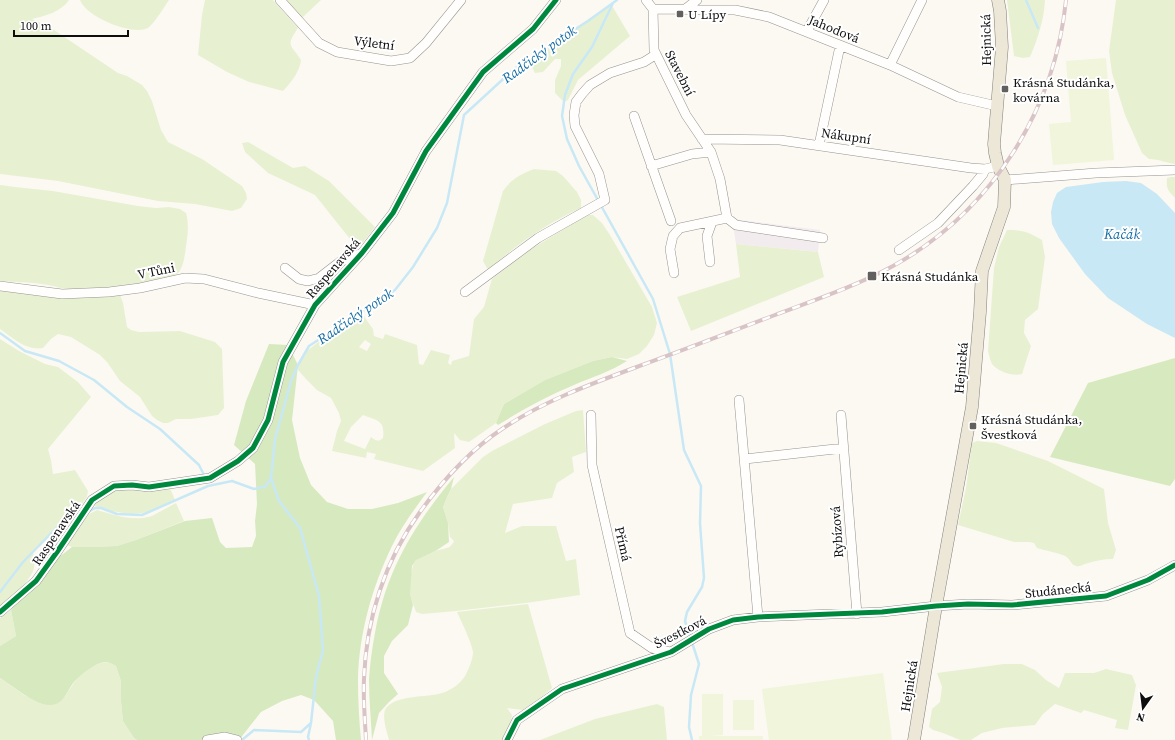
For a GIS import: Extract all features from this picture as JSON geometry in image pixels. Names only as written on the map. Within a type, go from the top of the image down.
[{"type":"main road","name":"Hejnická","points":[[914,740],[936,606],[972,406],[982,271],[1004,207],[1005,180],[998,166],[994,144],[1002,47],[998,0]]},
{"type":"street","name":"Výletní","points":[[280,0],[319,43],[337,52],[391,61],[410,58],[426,43],[460,0]]},
{"type":"street","name":"Raspenavská","points":[[0,612],[36,581],[92,500],[114,486],[132,485],[149,487],[210,478],[238,461],[253,448],[268,420],[283,362],[315,305],[362,254],[393,213],[426,151],[483,72],[533,29],[556,0]]},
{"type":"street","points":[[646,0],[653,9]]},
{"type":"street","points":[[684,10],[697,0]]},
{"type":"street","points":[[807,31],[824,0]]},
{"type":"street","points":[[890,65],[922,0]]},
{"type":"street","name":"Jahodová","points":[[653,9],[735,10],[769,17],[890,65],[958,97],[997,106]]},
{"type":"street","name":"Stavební","points":[[653,9],[655,55],[686,115],[712,152],[720,179],[727,218]]},
{"type":"street","points":[[819,145],[840,46]]},
{"type":"street","points":[[465,292],[538,238],[605,200],[599,174],[574,126],[576,102],[590,85],[610,73],[644,62],[655,55]]},
{"type":"street","points":[[634,116],[671,221]]},
{"type":"street","name":"Nákupní","points":[[702,139],[780,140],[971,168],[985,169],[998,166]]},
{"type":"street","points":[[651,166],[692,154],[712,152]]},
{"type":"street","points":[[899,250],[938,223],[973,186],[983,174],[985,169]]},
{"type":"street","points":[[1005,180],[1096,173],[1175,170]]},
{"type":"street","points":[[674,273],[670,249],[673,236],[680,228],[727,218],[736,225],[823,238]]},
{"type":"street","points":[[710,262],[707,236],[712,222]]},
{"type":"street","name":"Raspenavská","points":[[285,268],[299,279],[308,281],[319,278],[341,261],[362,254]]},
{"type":"street","name":"V Tůni","points":[[0,286],[62,294],[110,292],[140,288],[185,278],[204,280],[315,305]]},
{"type":"street","points":[[740,400],[758,617]]},
{"type":"street","name":"Přímá","points":[[591,415],[592,465],[630,633],[652,648],[671,652]]},
{"type":"street","name":"Rybízová","points":[[841,415],[857,614]]},
{"type":"street","points":[[745,459],[844,448]]},
{"type":"street","name":"Studánecká","points":[[936,606],[968,604],[1012,605],[1106,596],[1148,580],[1175,565]]},
{"type":"street","name":"Švestková","points":[[507,740],[517,720],[562,689],[671,652],[709,628],[733,620],[758,617],[857,614],[936,606]]},
{"type":"street","points":[[207,740],[225,737],[237,740]]},
{"type":"shaded area","points":[[732,219],[820,230],[818,252],[736,244]]},
{"type":"green space","points":[[0,0],[69,0],[62,8],[47,15],[32,19],[51,28],[118,73],[127,76],[142,85],[152,101],[161,130],[168,142],[202,159],[242,186],[246,193],[247,199],[241,208],[232,211],[195,204],[158,201],[58,181],[0,174]]},
{"type":"green space","points":[[80,0],[169,0],[150,26],[141,30],[121,27],[110,23],[91,13]]},
{"type":"green space","points":[[205,0],[273,0],[298,28],[292,39],[291,45],[301,60],[295,77],[283,91],[249,82],[227,72],[198,55]]},
{"type":"green space","points":[[285,0],[321,0],[303,17]]},
{"type":"green space","points":[[1007,0],[1045,0],[1040,29],[1030,57],[1023,58],[1014,56]]},
{"type":"green space","points":[[1116,0],[1175,0],[1175,164],[1149,159],[1142,153],[1125,115],[1112,73],[1109,51]]},
{"type":"green space","points":[[611,4],[630,36],[578,80],[568,100],[564,102],[555,93],[555,80],[561,66],[561,59],[555,59],[543,72],[535,73],[532,67],[534,61],[557,40]]},
{"type":"green space","points":[[1106,58],[1114,160],[1053,165],[1049,124],[1071,122],[1066,61]]},
{"type":"green space","points":[[248,142],[293,168],[305,166],[329,181],[375,227],[361,245],[354,244],[315,195],[268,173],[245,152],[242,143]]},
{"type":"green space","points":[[534,169],[556,171],[563,176],[577,192],[581,200],[581,208],[556,220],[532,235],[488,270],[483,261],[503,191],[516,178]]},
{"type":"green space","points":[[1175,177],[1175,198],[1167,187],[1167,178]]},
{"type":"green space","points":[[0,185],[53,191],[138,206],[156,208],[169,207],[180,209],[186,213],[188,225],[185,256],[181,269],[171,277],[159,281],[109,288],[66,289],[36,283],[0,281]]},
{"type":"green space","points":[[587,215],[593,215],[602,223],[610,235],[652,307],[657,323],[654,335],[647,346],[639,354],[627,359],[612,357],[593,361],[545,380],[504,404],[496,423],[469,442],[460,440],[454,433],[455,448],[423,471],[374,459],[376,454],[367,452],[366,458],[332,451],[341,421],[339,413],[331,398],[317,390],[298,370],[298,363],[308,350],[350,318],[357,315],[363,315],[373,329],[374,336],[383,339],[385,334],[417,345],[419,364],[423,365],[431,350],[450,355],[448,363],[451,365],[452,361],[469,356],[474,319],[484,307],[492,279],[528,251]],"holes":[[[365,340],[371,344],[367,351],[359,347]],[[363,415],[376,420],[382,424],[383,428],[383,438],[376,440],[371,437],[365,449],[344,441],[351,427]]]},
{"type":"green space","points":[[1007,230],[1025,232],[1042,240],[1045,257],[1038,309],[1025,320],[1024,333],[1031,346],[1022,374],[1018,375],[1006,373],[994,367],[988,351],[994,268],[999,247]]},
{"type":"green space","points":[[736,244],[818,252],[824,277],[691,331],[677,297],[740,277]]},
{"type":"green space","points":[[0,289],[120,295],[123,303],[127,327],[131,330],[139,332],[180,331],[215,342],[222,349],[224,408],[218,415],[191,419],[176,419],[168,423],[163,423],[157,420],[152,416],[140,397],[120,381],[107,362],[100,355],[71,337],[58,334],[43,348],[31,348],[15,340],[0,329]]},
{"type":"green space","points":[[0,339],[19,351],[45,364],[58,367],[78,382],[91,397],[48,449],[53,474],[75,470],[88,491],[87,497],[82,504],[33,552],[34,568],[32,573],[20,590],[0,609]]},
{"type":"green space","points":[[269,344],[288,345],[298,365],[292,420],[300,458],[311,485],[327,502],[348,509],[372,509],[398,503],[427,492],[404,525],[392,546],[378,578],[368,611],[361,645],[358,679],[361,740],[336,740],[333,721],[314,700],[301,695],[282,701],[261,712],[239,740],[137,740],[134,738],[123,721],[121,681],[116,666],[108,662],[94,666],[81,675],[74,682],[60,702],[51,705],[32,699],[0,678],[0,646],[16,636],[11,610],[40,572],[72,547],[117,546],[185,521],[212,518],[220,542],[226,548],[252,547],[256,536],[255,521],[257,504],[255,464],[234,445],[246,401]]},
{"type":"green space","points":[[612,357],[627,361],[608,371],[564,389],[498,425],[496,423],[504,404],[545,380],[593,361]]},
{"type":"green space","points":[[1175,358],[1175,479],[1170,486],[1050,457],[1088,383]]},
{"type":"green space","points":[[583,410],[586,452],[572,457],[574,472],[557,483],[552,498],[513,504],[505,533],[522,526],[556,526],[566,561],[576,559],[580,595],[456,611],[422,614],[416,612],[410,594],[411,576],[414,563],[418,558],[424,555],[452,545],[454,541],[450,537],[448,523],[443,507],[451,489],[483,457],[492,451],[545,424],[576,411]]},
{"type":"green space","points":[[977,441],[996,443],[1048,461],[1104,489],[1108,523],[1116,550],[1113,559],[1099,560],[1076,566],[1072,564],[1065,556],[1037,548],[1034,543],[1014,542],[958,525],[966,488],[972,443]]},
{"type":"green space","points":[[454,477],[451,489],[443,507],[448,523],[449,542],[437,550],[416,560],[412,566],[410,594],[413,605],[408,625],[392,641],[384,656],[384,673],[398,694],[379,713],[372,740],[369,687],[370,668],[375,633],[386,589],[394,569],[414,531]]},
{"type":"green space","points":[[117,487],[170,488],[175,500],[151,511],[137,514],[114,512],[92,505]]},
{"type":"green space","points":[[176,503],[184,521],[136,540],[117,546],[72,547],[67,545],[68,540],[83,517],[87,517],[89,514],[97,510],[117,516],[145,518],[152,516]]},
{"type":"green space","points":[[528,604],[552,688],[523,710],[507,708],[512,715],[510,726],[504,740],[389,740],[385,725],[384,713],[389,705],[395,701],[411,697],[436,695],[446,692],[457,685],[465,676],[471,662],[473,652],[469,638],[457,612]]},
{"type":"green space","points":[[11,610],[16,636],[0,646],[0,618]]},
{"type":"green space","points":[[108,662],[116,666],[121,681],[123,721],[134,738],[137,740],[0,740],[0,678],[24,695],[40,702],[65,697],[77,678],[87,669]]},
{"type":"green space","points":[[1004,664],[1022,664],[1035,670],[1046,680],[1059,688],[1065,673],[1094,673],[1106,669],[1132,675],[1136,685],[1128,730],[1115,728],[1117,720],[1084,710],[1081,713],[1055,704],[1043,714],[1035,725],[1002,728],[982,733],[971,740],[960,740],[933,730],[929,727],[932,709],[940,702],[942,687],[937,673]]},
{"type":"green space","points":[[883,673],[892,740],[769,740],[762,689]]},
{"type":"green space","points":[[702,694],[723,694],[723,735],[711,736],[763,736],[763,740],[699,740],[699,736],[702,736]]},
{"type":"green space","points":[[733,700],[754,700],[754,730],[733,730]]},
{"type":"green space","points":[[657,704],[664,707],[667,740],[540,740],[595,719]]},
{"type":"water","name":"Kačák","points":[[1126,181],[1141,183],[1157,194],[1175,213],[1175,338],[1147,324],[1108,298],[1085,274],[1059,238],[1052,224],[1051,212],[1053,202],[1057,193],[1066,187],[1103,182]]},
{"type":"waterway","name":"Radčický potok","points":[[242,740],[254,730],[301,732],[311,723],[316,677],[323,650],[319,596],[300,528],[279,501],[271,478],[275,439],[291,381],[298,365],[309,346],[395,290],[413,267],[437,228],[447,203],[464,115],[514,69],[588,21],[617,0]]},
{"type":"waterway","points":[[1026,0],[1038,28]]},
{"type":"waterway","points":[[613,3],[592,47],[573,74],[565,95],[562,116],[567,139],[579,166],[653,299],[670,354],[684,450],[701,486],[700,523],[704,578],[702,587],[687,612],[685,621],[699,664],[691,695],[689,727],[692,740]]},
{"type":"waterway","points":[[0,333],[25,351],[59,361],[94,380],[127,407],[160,429],[199,465],[204,475]]},
{"type":"waterway","points":[[88,512],[95,508],[101,508],[117,514],[142,515],[208,486],[232,481],[254,489],[266,486],[271,478]]},
{"type":"waterway","points":[[0,592],[23,562],[67,517],[72,514],[76,515]]},
{"type":"waterway","points":[[309,740],[308,737],[311,723]]},
{"type":"railway","points":[[366,740],[364,679],[373,612],[387,570],[397,550],[420,512],[447,477],[478,447],[502,429],[549,402],[600,381],[850,286],[893,266],[928,244],[960,217],[988,187],[1012,154],[1032,118],[1048,80],[1059,41],[1066,0]]},
{"type":"cycle path","points":[[0,612],[36,581],[92,500],[114,486],[132,485],[149,487],[210,478],[238,461],[253,448],[268,420],[283,362],[315,305],[362,253],[393,213],[426,151],[483,72],[533,29],[556,0]]},
{"type":"cycle path","points":[[507,740],[517,720],[562,689],[671,652],[709,629],[733,620],[758,617],[882,612],[968,604],[1012,605],[1106,596],[1148,580],[1175,565]]},
{"type":"place","name":"U Lípy","points":[[680,14]]},
{"type":"place","name":"Krásná Studánka, kovárna","points":[[1005,89]]},
{"type":"place","name":"Krásná Studánka","points":[[872,276]]},
{"type":"place","name":"Krásná Studánka, Švestková","points":[[973,426]]}]
